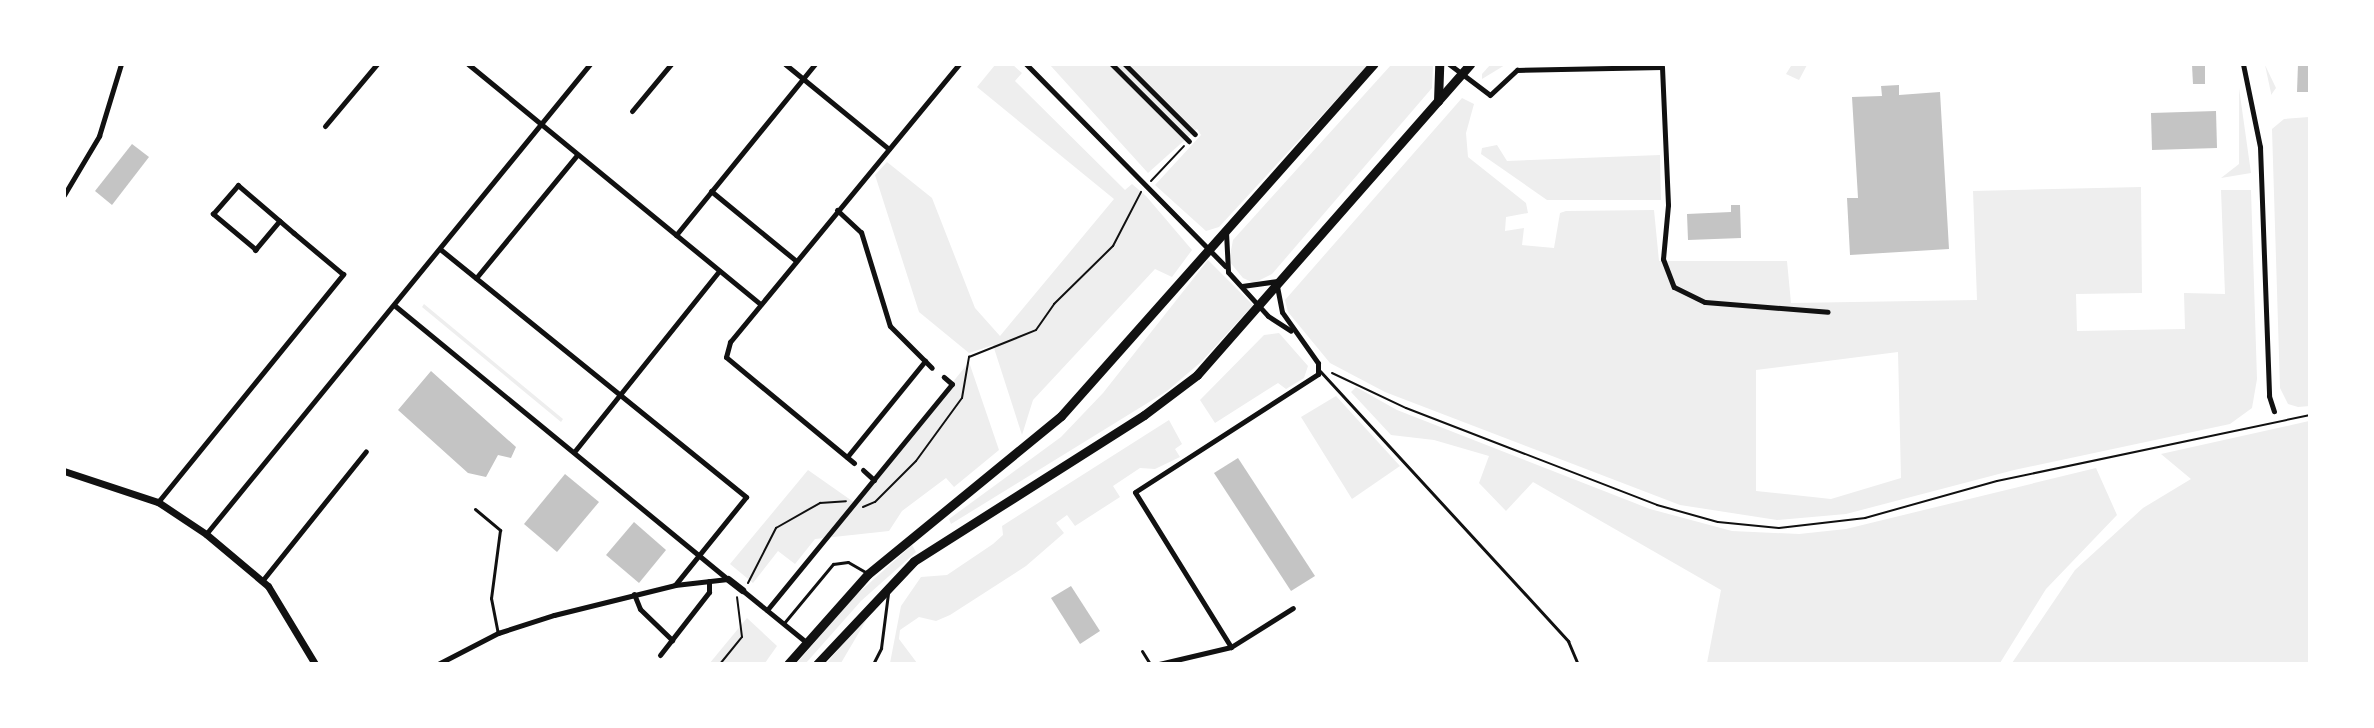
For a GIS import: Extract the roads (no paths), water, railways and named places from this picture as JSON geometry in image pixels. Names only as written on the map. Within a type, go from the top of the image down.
[{"type":"main road","points":[[788,663],[868,573],[1038,438],[1374,64]]},
{"type":"main road","points":[[1438,101],[1439,64]]},
{"type":"main road","points":[[817,663],[889,584],[931,549],[1172,396],[1260,307],[1465,69]]},
{"type":"street","points":[[64,195],[99,136],[121,64]]},
{"type":"street","points":[[325,126],[377,64]]},
{"type":"street","points":[[468,64],[760,304]]},
{"type":"street","points":[[206,534],[590,64]]},
{"type":"street","points":[[632,111],[671,64]]},
{"type":"street","points":[[785,64],[889,149]]},
{"type":"street","points":[[676,235],[815,64]]},
{"type":"street","points":[[854,463],[726,357],[730,342],[760,304],[959,64]]},
{"type":"street","points":[[1026,64],[1225,266],[1260,307],[1293,332],[1320,370],[1135,492],[1231,647]]},
{"type":"street","points":[[1112,64],[1189,141]]},
{"type":"street","points":[[1125,64],[1195,134]]},
{"type":"street","points":[[1449,64],[1465,69],[1490,95],[1517,70],[1662,67],[1668,205],[1663,260],[1674,287],[1705,302],[1828,312]]},
{"type":"street","points":[[2242,64],[2260,147],[2269,396],[2274,411]]},
{"type":"street","points":[[476,278],[578,155]]},
{"type":"street","points":[[158,502],[343,274],[238,185],[213,214],[256,250],[280,221]]},
{"type":"street","points":[[711,191],[795,260]]},
{"type":"street","points":[[837,210],[861,232],[890,326],[933,368]]},
{"type":"street","points":[[1225,266],[1227,228]]},
{"type":"street","points":[[440,249],[746,497],[675,585]]},
{"type":"street","points":[[574,453],[719,271]]},
{"type":"street","points":[[1242,286],[1280,283],[1293,332]]},
{"type":"street","points":[[394,305],[728,579],[740,593],[767,610],[806,642]]},
{"type":"street","points":[[847,457],[925,361]]},
{"type":"street","points":[[767,610],[952,384],[944,377]]},
{"type":"street","points":[[262,581],[366,451]]},
{"type":"street","points":[[863,470],[874,480]]},
{"type":"street","points":[[64,471],[158,502],[206,534],[262,581],[315,663]]},
{"type":"street","points":[[438,663],[498,633],[634,594],[675,585],[728,579]]},
{"type":"street","points":[[660,655],[709,592],[709,581]]},
{"type":"street","points":[[634,594],[640,609],[672,640]]},
{"type":"street","points":[[1159,663],[1231,647],[1293,608]]},
{"type":"lane","points":[[1320,370],[1327,373],[1568,641],[1578,663]]},
{"type":"lane","points":[[475,509],[500,530],[491,598],[498,633]]},
{"type":"lane","points":[[784,623],[832,564],[848,562],[868,573]]},
{"type":"lane","points":[[873,663],[881,648],[889,584]]},
{"type":"lane","points":[[1142,651],[1150,663]]}]
